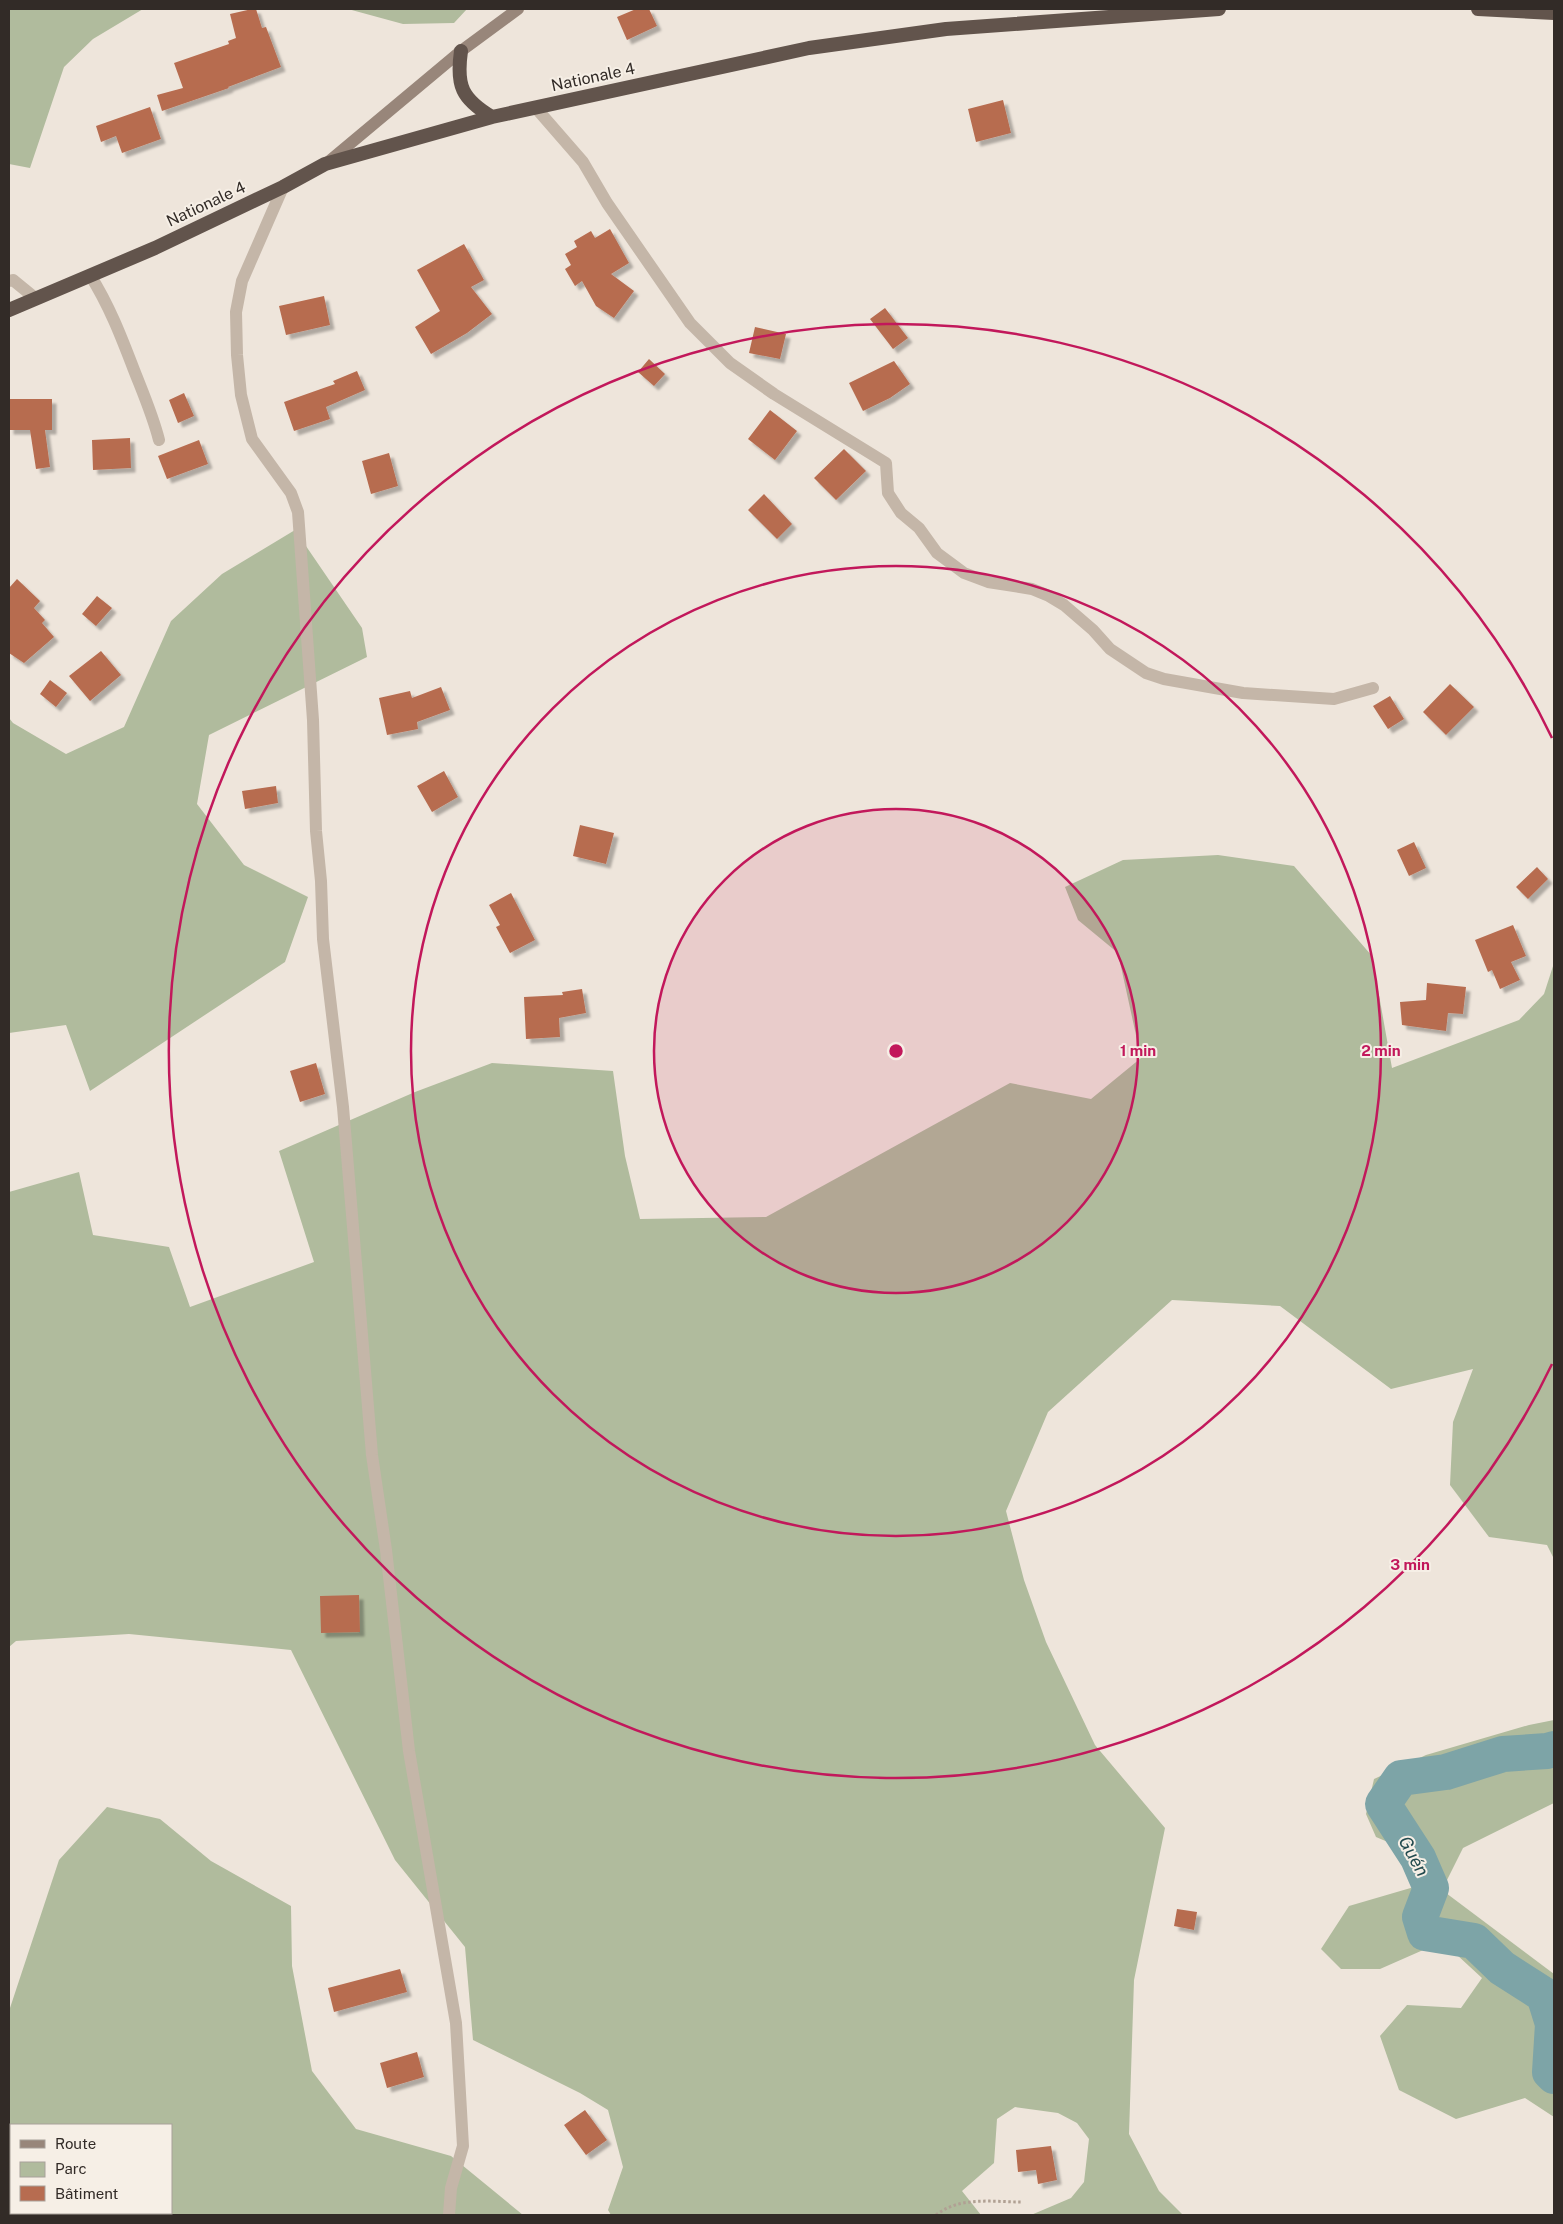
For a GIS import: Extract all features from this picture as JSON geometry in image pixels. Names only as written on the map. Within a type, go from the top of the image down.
[{"type":"highway","name":"Nationale 4","points":[[9,310],[154,248],[283,187],[326,164],[492,117],[809,48],[946,29],[1219,9]]},
{"type":"highway","points":[[1478,9],[1554,13]]},
{"type":"highway","points":[[461,51],[458,71],[463,91],[475,107],[492,117]]},
{"type":"main road","points":[[326,164],[461,51],[518,9]]},
{"type":"street","points":[[536,108],[583,162],[607,202],[690,323],[730,363],[774,394],[886,463],[888,493],[901,513],[919,528],[937,553],[964,573],[988,582],[1032,589],[1049,596],[1064,605],[1093,630],[1110,649],[1146,673],[1164,679],[1243,693],[1292,695],[1334,700],[1373,688]]},
{"type":"street","points":[[283,187],[242,281],[236,312],[237,356],[241,395],[252,439],[291,493],[298,512],[312,720],[316,831],[321,881],[323,939],[343,1107],[372,1455],[386,1550],[409,1751],[456,2023],[464,2146],[451,2188],[449,2215]]},
{"type":"street","points":[[90,275],[104,297],[122,335],[159,440]]},
{"type":"street","points":[[9,281],[13,280],[35,298]]},
{"type":"path","points":[[936,2215],[947,2207],[972,2202],[1021,2202]]},
{"type":"green space","points":[[9,9],[143,9],[93,39],[64,67],[30,168],[9,164]]},
{"type":"green space","points":[[348,9],[467,9],[454,23],[403,24]]},
{"type":"green space","points":[[295,530],[362,628],[367,657],[209,735],[197,804],[244,865],[308,897],[285,962],[90,1091],[66,1025],[9,1033],[9,718],[13,723],[66,754],[124,727],[171,621],[222,574]]},
{"type":"green space","points":[[1218,855],[1294,866],[1372,956],[1392,1068],[1519,1020],[1544,994],[1554,963],[1554,1559],[1547,1545],[1489,1537],[1450,1485],[1453,1422],[1473,1369],[1391,1389],[1280,1306],[1172,1300],[1048,1412],[1006,1511],[1024,1580],[1046,1642],[1095,1745],[1165,1828],[1134,1980],[1129,2134],[1159,2191],[1183,2215],[1031,2215],[1071,2198],[1084,2182],[1089,2139],[1077,2123],[1058,2113],[1015,2107],[997,2119],[994,2163],[962,2191],[981,2215],[611,2215],[608,2210],[623,2167],[608,2110],[580,2093],[473,2040],[465,1947],[395,1860],[291,1650],[129,1634],[16,1641],[9,1647],[9,1192],[79,1172],[93,1235],[169,1247],[190,1307],[314,1262],[279,1151],[415,1092],[492,1063],[613,1071],[625,1156],[640,1219],[766,1217],[1010,1083],[1091,1099],[1141,1058],[1118,953],[1078,920],[1065,887],[1123,860]]},
{"type":"green space","points":[[1554,1720],[1554,1803],[1463,1848],[1442,1890],[1554,1974],[1554,2117],[1525,2098],[1456,2119],[1399,2090],[1380,2036],[1407,2005],[1461,2008],[1482,1978],[1456,1954],[1430,1947],[1380,1969],[1341,1969],[1321,1949],[1349,1906],[1414,1887],[1418,1858],[1402,1848],[1376,1837],[1366,1814],[1374,1779],[1426,1755],[1529,1725]]},
{"type":"green space","points":[[107,1807],[160,1819],[211,1861],[291,1906],[292,1966],[312,2071],[356,2129],[451,2156],[523,2215],[9,2215],[9,2011],[59,1860]]},
{"type":"building","points":[[256,9],[262,28],[266,27],[281,67],[229,88],[162,111],[157,95],[183,88],[174,63],[229,44],[228,41],[236,38],[230,14]]},
{"type":"building","points":[[636,9],[649,9],[657,26],[627,40],[617,17]]},
{"type":"building","points":[[1003,100],[1011,133],[976,142],[968,109]]},
{"type":"building","points":[[150,107],[161,139],[122,153],[116,136],[101,142],[96,126]]},
{"type":"building","points":[[610,229],[629,263],[611,274],[634,291],[614,318],[596,306],[582,281],[575,286],[565,269],[571,265],[565,254],[577,247],[574,241],[591,231],[595,238]]},
{"type":"building","points":[[464,244],[484,280],[471,287],[492,314],[467,333],[431,354],[415,327],[440,311],[417,270]]},
{"type":"building","points":[[324,296],[330,325],[286,335],[279,306]]},
{"type":"building","points":[[885,308],[908,338],[893,349],[870,319]]},
{"type":"building","points":[[755,327],[786,334],[780,359],[749,353]]},
{"type":"building","points":[[649,359],[665,374],[654,386],[638,372]]},
{"type":"building","points":[[894,361],[910,384],[890,398],[863,411],[849,383]]},
{"type":"building","points":[[357,371],[365,390],[326,407],[330,419],[294,431],[284,402],[335,384],[333,381]]},
{"type":"building","points":[[184,393],[194,416],[178,423],[169,400]]},
{"type":"building","points":[[9,399],[52,399],[52,430],[45,430],[50,467],[36,469],[30,430],[9,430]]},
{"type":"building","points":[[770,410],[797,431],[775,460],[748,439]]},
{"type":"building","points":[[130,438],[131,468],[93,470],[92,440]]},
{"type":"building","points":[[199,440],[208,464],[167,479],[158,456]]},
{"type":"building","points":[[844,449],[866,471],[836,500],[814,478]]},
{"type":"building","points":[[389,453],[398,486],[371,494],[362,461]]},
{"type":"building","points":[[764,494],[792,524],[777,539],[748,510]]},
{"type":"building","points":[[17,579],[40,601],[34,608],[45,620],[42,623],[54,637],[24,663],[9,653],[9,588]]},
{"type":"building","points":[[97,596],[112,608],[96,626],[82,614]]},
{"type":"building","points":[[101,651],[121,675],[90,701],[69,676]]},
{"type":"building","points":[[50,680],[67,693],[56,707],[40,694]]},
{"type":"building","points":[[1450,684],[1474,707],[1446,735],[1423,712]]},
{"type":"building","points":[[441,687],[450,710],[417,722],[418,729],[387,735],[379,698],[410,691],[412,698]]},
{"type":"building","points":[[1390,696],[1404,719],[1388,729],[1373,706]]},
{"type":"building","points":[[444,771],[458,797],[432,812],[417,786]]},
{"type":"building","points":[[276,786],[278,803],[245,809],[242,791]]},
{"type":"building","points":[[580,825],[614,833],[606,864],[573,856]]},
{"type":"building","points":[[1414,842],[1426,868],[1409,876],[1397,850]]},
{"type":"building","points":[[1537,867],[1548,879],[1528,899],[1516,887]]},
{"type":"building","points":[[511,893],[535,940],[510,953],[496,927],[500,925],[489,905]]},
{"type":"building","points":[[1513,925],[1526,956],[1511,962],[1520,980],[1500,989],[1492,970],[1488,972],[1475,940]]},
{"type":"building","points":[[1427,983],[1466,987],[1463,1014],[1448,1013],[1446,1031],[1402,1025],[1400,1002],[1426,1000]]},
{"type":"building","points":[[582,989],[586,1013],[559,1018],[560,1037],[526,1039],[524,997],[563,995],[562,992]]},
{"type":"building","points":[[316,1063],[325,1094],[300,1102],[290,1071]]},
{"type":"building","points":[[359,1595],[360,1632],[321,1633],[320,1596]]},
{"type":"building","points":[[1177,1909],[1197,1912],[1194,1930],[1174,1926]]},
{"type":"building","points":[[400,1969],[407,1992],[334,2012],[328,1988]]},
{"type":"building","points":[[417,2052],[424,2077],[387,2088],[380,2063]]},
{"type":"building","points":[[585,2110],[607,2140],[586,2155],[564,2125]]},
{"type":"building","points":[[1051,2146],[1057,2180],[1038,2184],[1036,2170],[1018,2172],[1016,2150]]},
{"type":"waterway","name":"Guén","points":[[1554,1749],[1503,1754],[1446,1772],[1401,1778],[1383,1804],[1418,1858],[1431,1888],[1420,1917],[1425,1933],[1474,1941],[1502,1968],[1544,1995],[1553,2024],[1550,2072],[1554,2076]]}]
